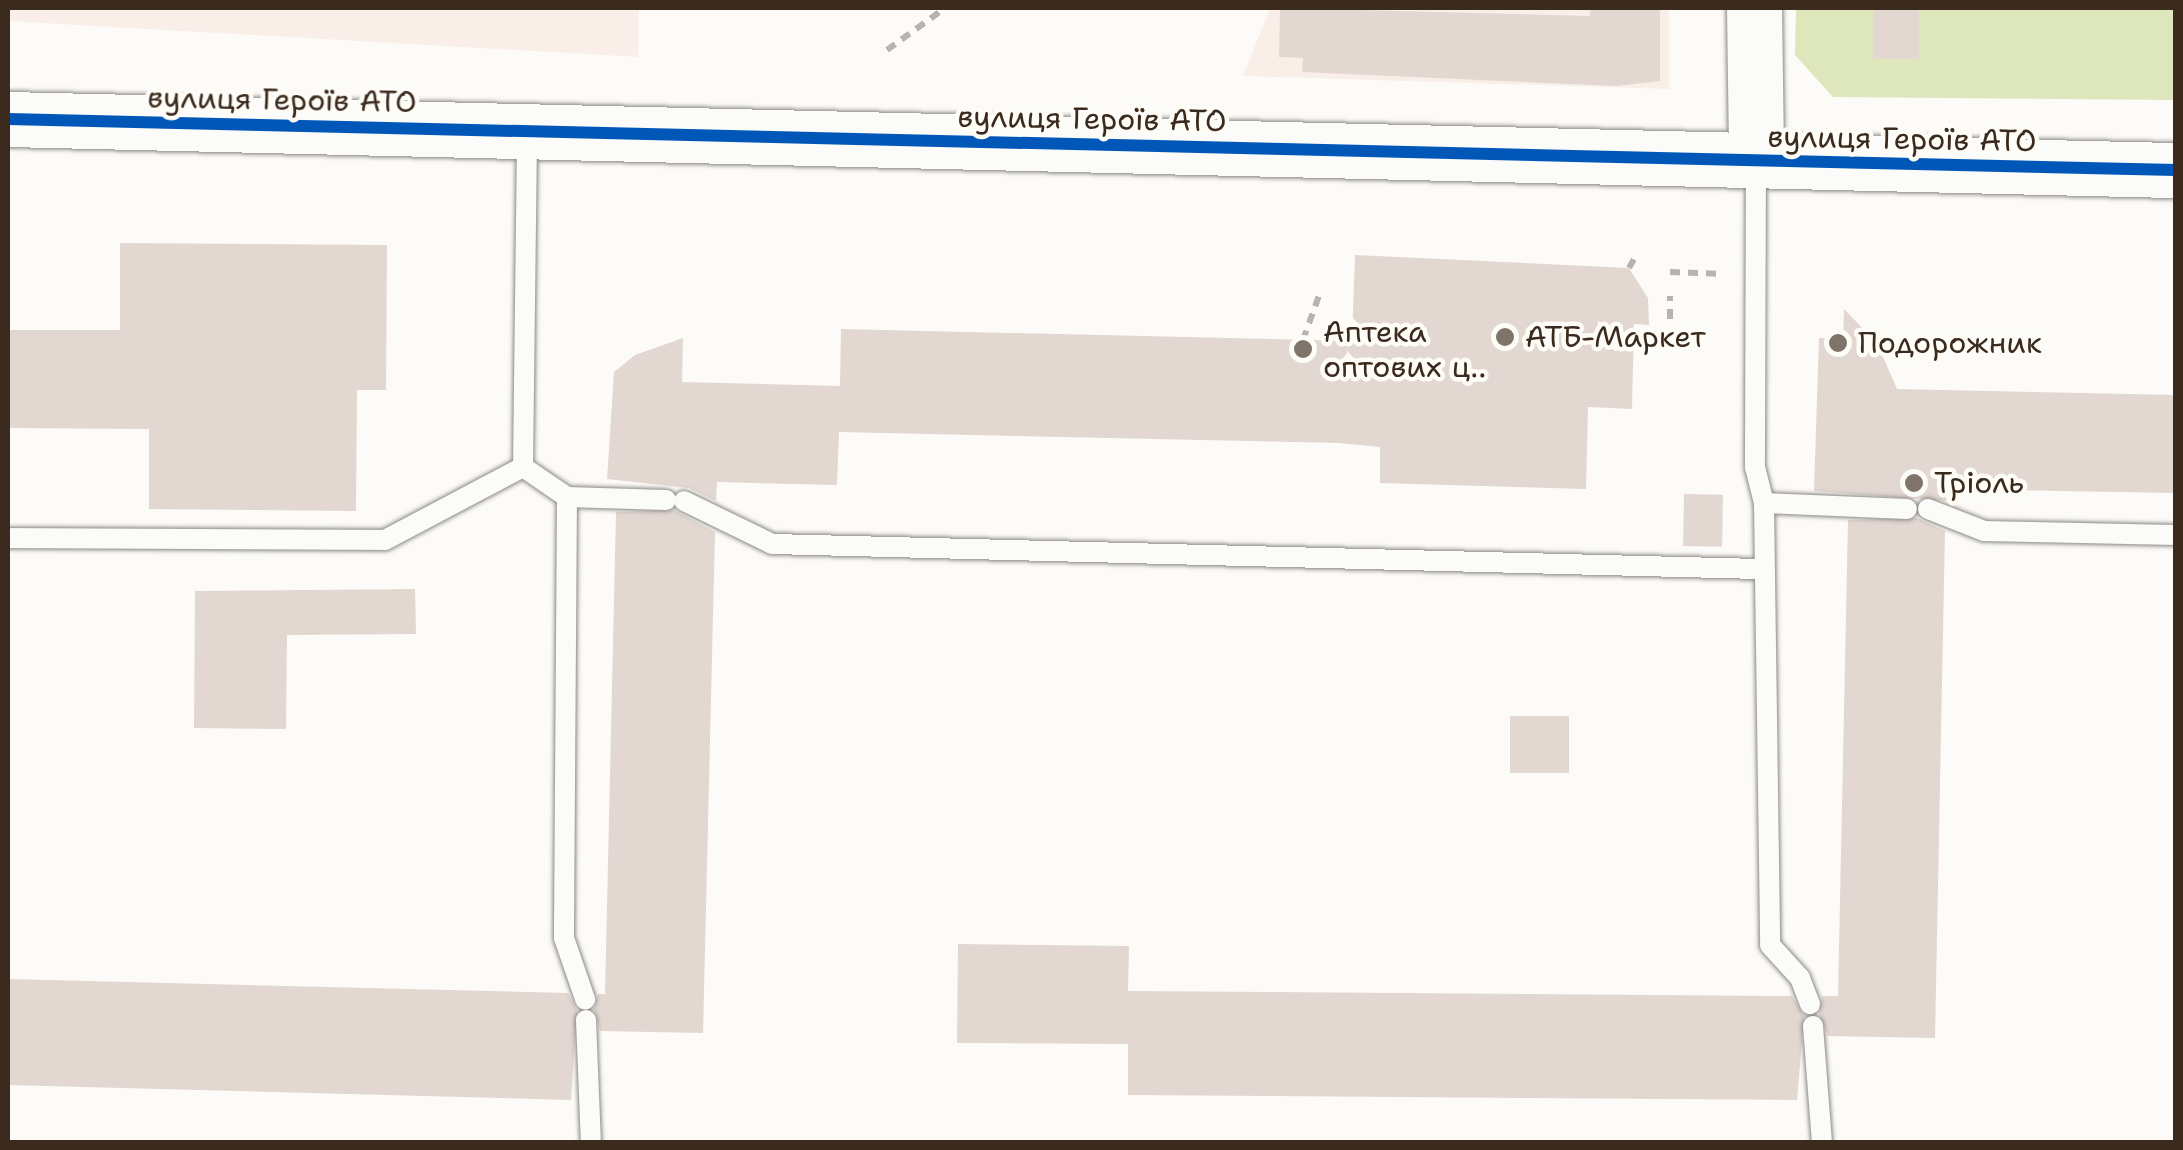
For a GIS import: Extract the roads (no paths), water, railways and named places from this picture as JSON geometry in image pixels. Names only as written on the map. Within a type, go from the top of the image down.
[{"type":"street","name":"вулиця Героїв АТО","points":[[1754,8],[1756,160]]},
{"type":"street","name":"вулиця Героїв АТО","points":[[8,119],[2176,170]]},
{"type":"lane","points":[[522,467],[526,131]]},
{"type":"lane","points":[[1756,160],[1755,467],[1764,503],[1770,945],[1800,978],[1810,1004]]},
{"type":"lane","points":[[522,467],[567,496],[675,500],[772,544],[1763,570]]},
{"type":"lane","points":[[8,538],[385,540],[522,467]]},
{"type":"lane","points":[[567,496],[564,938],[586,1010],[592,1142]]},
{"type":"lane","points":[[1764,503],[1918,509],[1984,531],[2176,535]]},
{"type":"lane","points":[[1813,1026],[1822,1142]]},
{"type":"place","name":"АТБ-Маркет","points":[[1505,337]]},
{"type":"place","name":"Подорожник","points":[[1838,343]]},
{"type":"place","name":"Аптека оптових ц‥","points":[[1303,349]]},
{"type":"place","name":"Тріоль","points":[[1914,483]]}]
